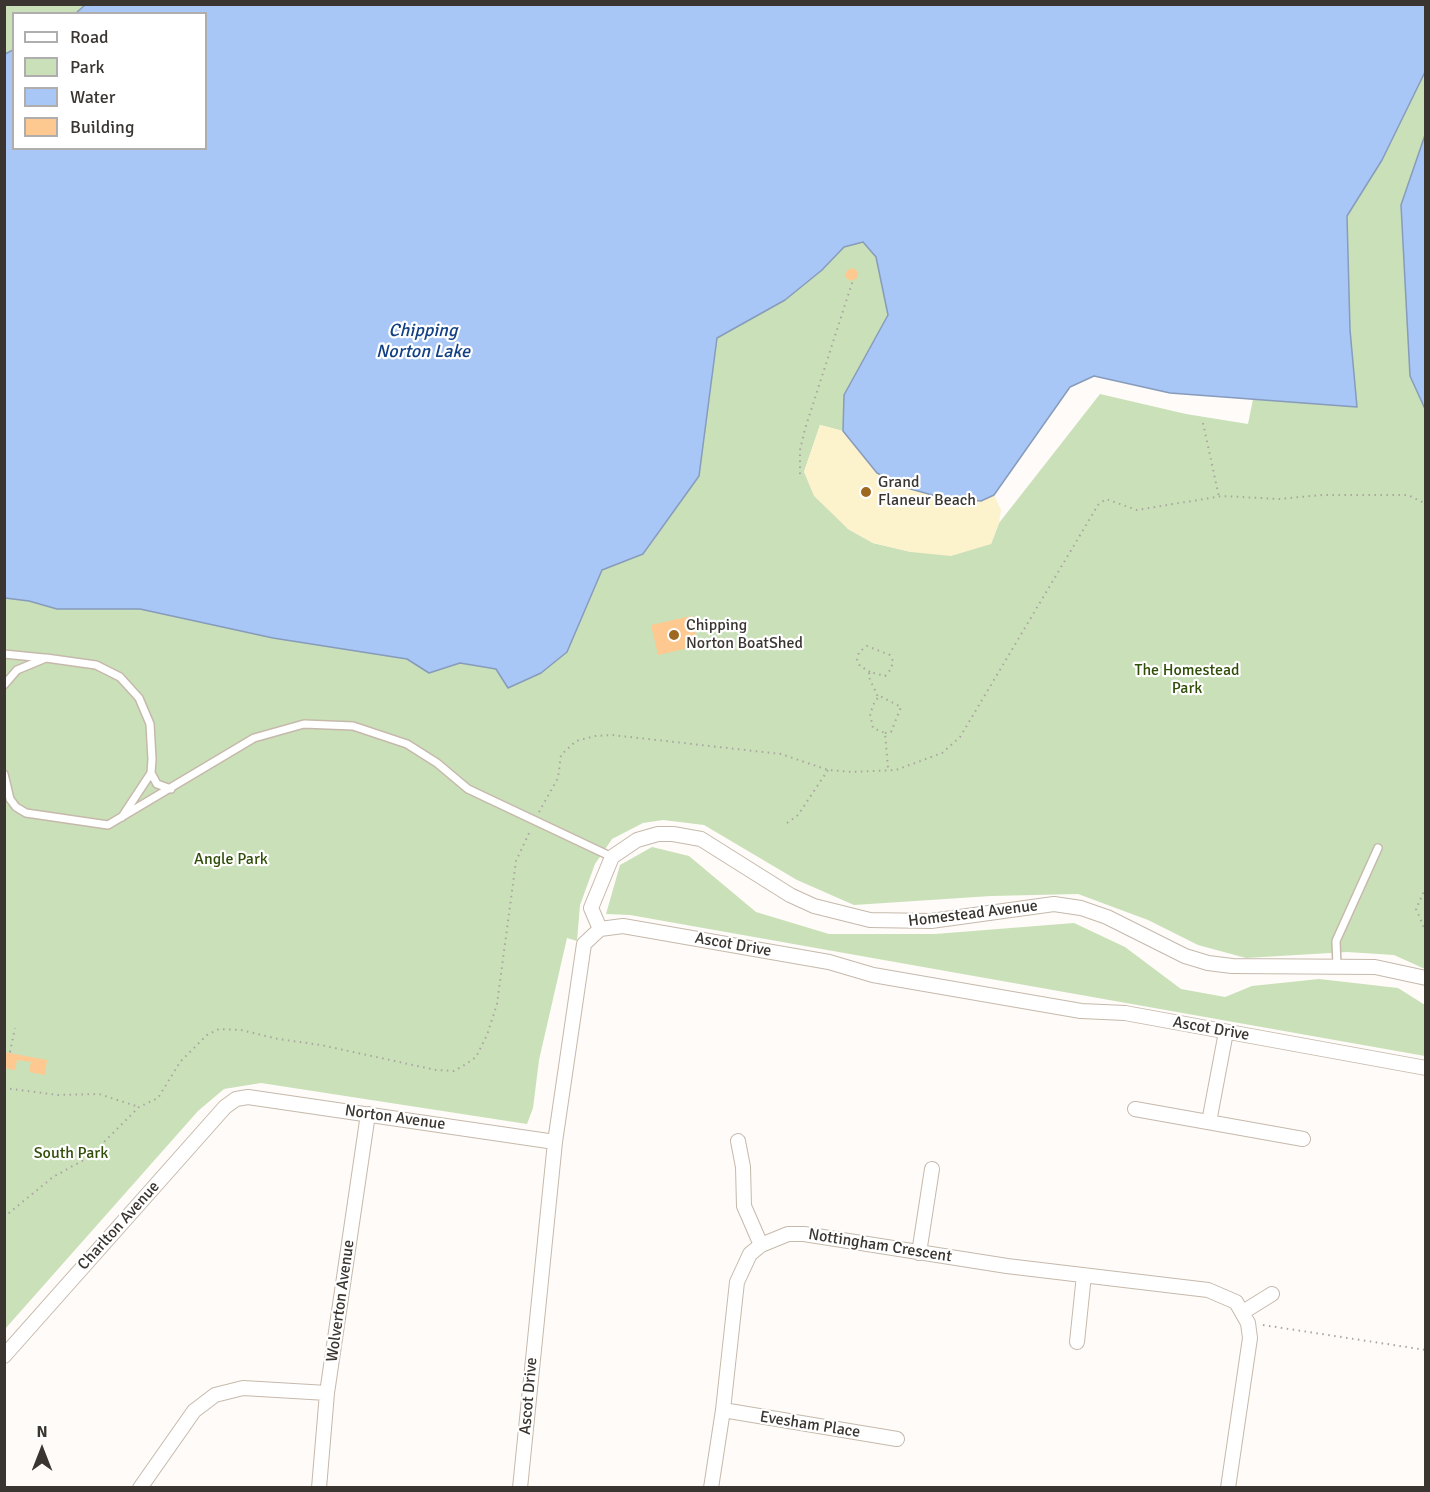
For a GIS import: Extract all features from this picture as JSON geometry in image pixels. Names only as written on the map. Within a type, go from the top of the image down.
[{"type":"street","name":"Homestead Avenue","points":[[612,857],[638,840],[658,834],[687,835],[726,853],[790,895],[814,906],[870,920],[931,921],[1054,904],[1081,908],[1107,917],[1185,956],[1208,963],[1232,966],[1385,968],[1425,978]]},
{"type":"street","points":[[600,929],[591,909],[612,857]]},
{"type":"street","name":"Ascot Drive","points":[[520,1488],[555,1142],[584,944],[600,929],[623,926],[829,962],[873,975],[1058,1007],[1125,1013],[1425,1068]]},
{"type":"street","points":[[1209,1122],[1226,1032]]},
{"type":"street","name":"Norton Avenue","points":[[236,1099],[248,1097],[555,1142]]},
{"type":"street","name":"Charlton Avenue","points":[[4,1356],[225,1107],[236,1099]]},
{"type":"street","points":[[1135,1109],[1304,1139]]},
{"type":"street","name":"Wolverton Avenue","points":[[319,1488],[327,1393],[369,1114]]},
{"type":"street","points":[[711,1488],[723,1410],[736,1282],[750,1254],[761,1245],[744,1206],[743,1167],[738,1141]]},
{"type":"street","points":[[920,1253],[932,1169]]},
{"type":"street","name":"Nottingham Crescent","points":[[761,1245],[788,1234],[804,1234],[920,1253],[1208,1290],[1236,1302],[1246,1317]]},
{"type":"street","points":[[1077,1342],[1084,1275]]},
{"type":"street","points":[[1228,1488],[1249,1354],[1246,1317],[1272,1294]]},
{"type":"street","points":[[140,1488],[194,1411],[215,1395],[243,1388],[327,1393]]},
{"type":"street","name":"Evesham Place","points":[[723,1410],[897,1439]]},
{"type":"lane","points":[[4,654],[96,665],[120,677],[139,698],[150,724],[151,773],[157,784],[171,789]]},
{"type":"lane","points":[[4,685],[17,670],[46,658]]},
{"type":"lane","points":[[4,774],[10,800],[26,813],[108,825],[120,820],[254,738],[304,724],[330,723],[363,728],[407,744],[436,763],[468,789],[612,857]]},
{"type":"lane","points":[[120,820],[151,773]]},
{"type":"lane","points":[[1337,966],[1336,941],[1378,848]]},
{"type":"path","points":[[800,474],[800,450],[805,429],[853,280]]},
{"type":"path","points":[[1203,423],[1219,497]]},
{"type":"path","points":[[4,1217],[53,1177],[89,1157],[139,1107],[158,1098],[180,1062],[207,1035],[219,1029],[241,1030],[278,1039],[321,1045],[436,1070],[454,1071],[476,1057],[488,1035],[497,1004],[516,861],[534,821],[558,778],[561,755],[576,741],[595,736],[612,735],[781,754],[828,771],[852,772],[888,768],[896,770],[942,753],[960,737],[1098,505],[1106,499],[1137,510],[1219,497],[1279,499],[1322,495],[1408,495],[1425,504]]},
{"type":"path","points":[[867,646],[890,655],[891,669],[885,676],[870,672],[860,666],[857,660],[859,652],[867,646]]},
{"type":"path","points":[[870,672],[868,678],[878,697],[898,703],[901,707],[891,732],[885,733],[873,728],[870,714],[878,697]]},
{"type":"path","points":[[885,733],[888,768]]},
{"type":"path","points":[[787,823],[798,815],[828,771]]},
{"type":"path","points":[[1425,887],[1416,909],[1425,932]]},
{"type":"path","points":[[4,1051],[10,1052],[15,1028]]},
{"type":"path","points":[[4,1088],[58,1095],[99,1094],[139,1107]]},
{"type":"path","points":[[1246,1317],[1425,1350]]},
{"type":"path","points":[[1425,1379],[1425,1387]]},
{"type":"green space","points":[[5,5],[85,5],[77,12],[12,12],[12,50],[5,54]]},
{"type":"green space","points":[[1425,72],[1425,135],[1401,205],[1410,376],[1426,409],[1425,969],[1394,955],[1347,952],[1246,958],[1198,945],[1148,920],[1078,894],[991,896],[854,905],[797,880],[704,825],[663,820],[643,823],[612,839],[595,864],[580,905],[577,941],[567,938],[539,1060],[533,1108],[527,1124],[261,1083],[224,1089],[198,1111],[5,1329],[5,598],[29,601],[57,609],[140,609],[273,638],[407,659],[429,673],[460,663],[496,669],[509,688],[541,673],[567,652],[602,570],[644,554],[699,476],[717,338],[785,300],[822,270],[844,247],[863,242],[876,257],[888,316],[844,395],[843,431],[820,425],[804,472],[848,529],[873,543],[911,552],[991,544],[999,523],[1100,394],[1186,414],[1248,424],[1253,399],[1357,407],[1350,330],[1347,216],[1382,160]]},
{"type":"green space","points":[[652,847],[689,856],[756,912],[829,934],[935,934],[1074,923],[1125,947],[1181,989],[1225,997],[1252,986],[1319,979],[1398,988],[1425,1005],[1425,1056],[630,915],[606,914],[620,865]]},
{"type":"sand","name":"Grand Flaneur Beach","points":[[820,425],[843,431],[877,473],[981,501],[994,495],[1001,510],[991,544],[951,556],[911,552],[873,543],[848,529],[814,496],[804,472]]},
{"type":"water","name":"Chipping Norton Lake","points":[[85,5],[1425,5],[1425,72],[1382,160],[1347,216],[1350,330],[1357,407],[1170,393],[1094,376],[1070,387],[994,495],[981,501],[943,498],[907,488],[877,473],[843,431],[844,395],[888,315],[876,257],[863,242],[844,247],[822,270],[785,300],[717,338],[699,476],[643,554],[602,570],[567,652],[541,673],[508,688],[496,669],[460,663],[429,673],[407,659],[273,638],[140,609],[57,609],[29,601],[5,598],[5,54],[12,50],[12,150],[207,150],[207,12],[77,12]]},
{"type":"water","points":[[1425,135],[1425,409],[1410,376],[1401,205]]},
{"type":"building","points":[[853,268],[858,272],[857,278],[851,281],[845,277],[847,270]]},
{"type":"building","name":"Chipping Norton BoatShed","points":[[691,616],[698,646],[658,655],[651,625]]},
{"type":"building","points":[[4,1052],[47,1060],[45,1075],[29,1072],[31,1062],[17,1060],[15,1070],[4,1068]]},
{"type":"place","name":"Grand Flaneur Beach","points":[[866,492]]},
{"type":"place","name":"Chipping Norton BoatShed","points":[[674,635]]},
{"type":"park label","name":"The Homestead Park","points":[[1187,680]]},
{"type":"park label","name":"Angle Park","points":[[231,860]]},
{"type":"park label","name":"South Park","points":[[71,1154]]}]
